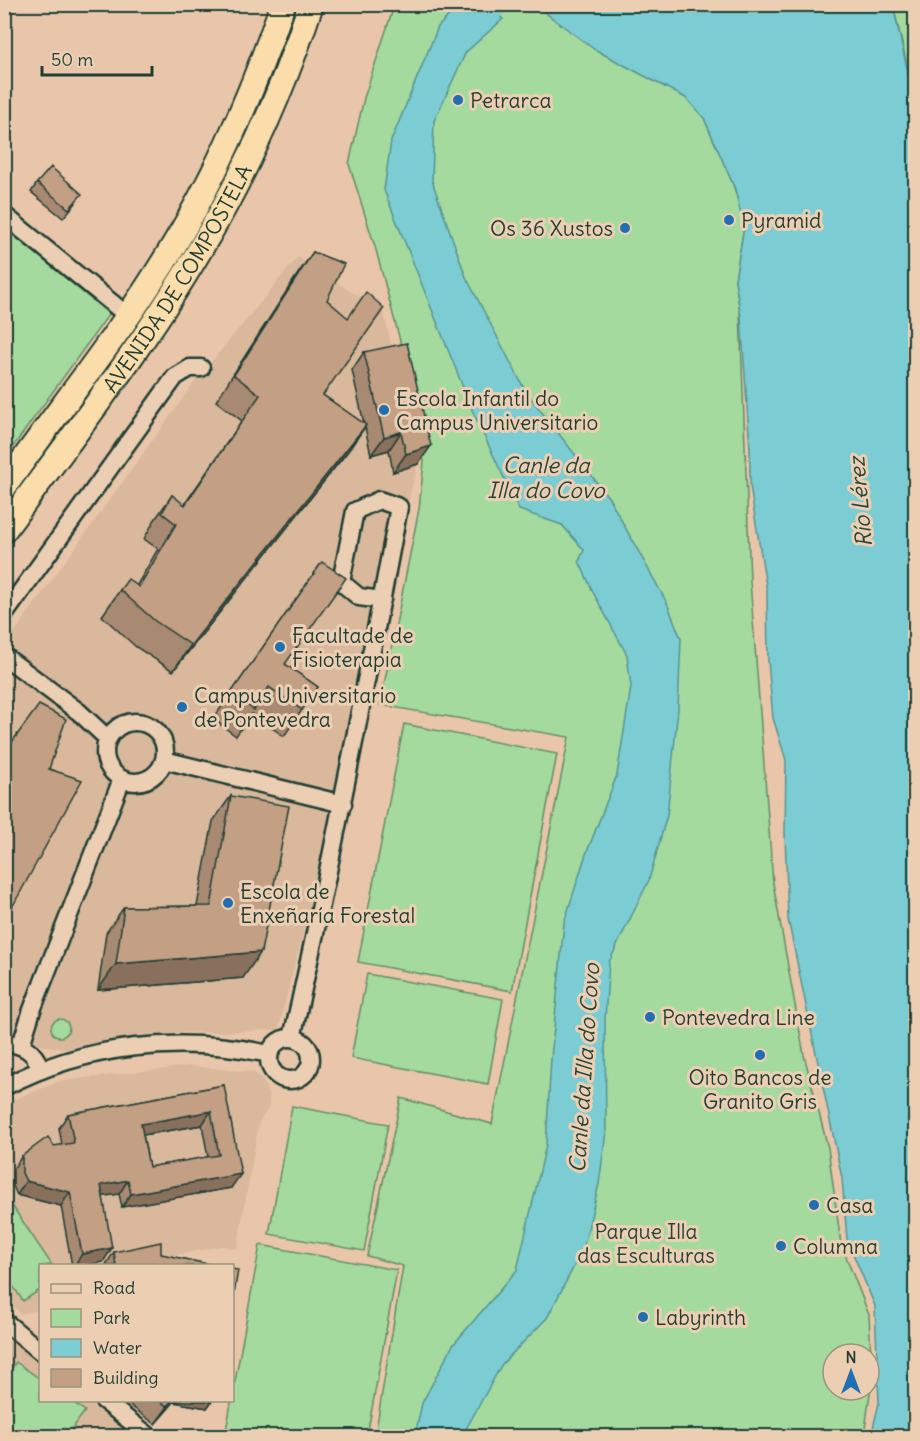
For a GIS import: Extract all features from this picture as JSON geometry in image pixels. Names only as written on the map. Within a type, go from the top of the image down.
[{"type":"highway","name":"AVENIDA DE COMPOSTELA","points":[[4,487],[128,316],[174,244],[230,140],[283,4]]},
{"type":"highway","name":"AVENIDA DE COMPOSTELA","points":[[4,530],[145,333],[197,255],[229,199],[262,129],[311,4]]},
{"type":"street","points":[[4,215],[92,290],[128,316]]},
{"type":"street","points":[[4,615],[175,377],[190,368],[201,368]]},
{"type":"street","points":[[292,1038],[343,804],[382,600],[399,507],[379,500],[355,511],[341,582],[359,597],[382,600]]},
{"type":"street","points":[[4,656],[79,712],[108,739]]},
{"type":"street","points":[[141,722],[150,726],[163,741],[164,760],[152,777],[132,782],[122,779],[114,773],[105,757],[108,739],[121,725],[141,722]]},
{"type":"street","points":[[164,760],[343,804]]},
{"type":"street","points":[[41,1070],[36,1057],[13,1044],[32,1010],[122,779]]},
{"type":"street","points":[[292,1038],[303,1043],[310,1053],[309,1066],[300,1077],[286,1079],[280,1077],[271,1068],[269,1054],[275,1044],[292,1038]]},
{"type":"street","points":[[4,1087],[41,1070],[106,1051],[195,1044],[238,1047],[269,1054]]},
{"type":"street","points":[[4,1321],[39,1350]]},
{"type":"street","points":[[104,1402],[149,1437]]},
{"type":"shaded area","name":"Campus Universitario de Pontevedra","points":[[298,257],[384,313],[418,464],[382,600],[345,770],[278,1030],[151,1034],[68,1049],[5,1040],[5,645],[194,383]]},
{"type":"shaded area","points":[[190,1066],[254,1072],[264,1082],[269,1098],[269,1108],[259,1122],[237,1249],[222,1246],[129,1264],[39,1264],[39,1310],[20,1314],[5,1293],[5,1103],[60,1081]]},
{"type":"shaded area","points":[[4,1330],[39,1360],[39,1402],[89,1402],[131,1436],[5,1436]]},
{"type":"green space","name":"Parque Illa das Esculturas","points":[[392,5],[535,5],[604,54],[686,98],[704,118],[733,184],[744,227],[735,280],[740,312],[750,581],[773,883],[804,1055],[828,1148],[841,1244],[869,1315],[870,1342],[821,1342],[821,1402],[869,1402],[864,1436],[375,1436],[403,1266],[367,1256],[401,1098],[492,1124],[569,737],[380,705],[419,509],[424,461],[403,352],[376,250],[349,164],[364,98],[393,9]]},
{"type":"green space","points":[[893,5],[915,5],[915,99]]},
{"type":"green space","points":[[5,228],[109,314],[5,458]]},
{"type":"green space","points":[[404,724],[557,754],[512,991],[358,962]]},
{"type":"green space","points":[[367,974],[503,999],[488,1084],[351,1058]]},
{"type":"green space","points":[[60,1019],[66,1022],[69,1028],[66,1034],[60,1037],[54,1034],[51,1028],[54,1022]]},
{"type":"green space","points":[[292,1106],[388,1124],[364,1251],[269,1234]]},
{"type":"green space","points":[[11,1204],[51,1264],[39,1264],[39,1291],[23,1301],[5,1274],[5,1208]]},
{"type":"green space","points":[[260,1245],[397,1270],[367,1436],[225,1436],[231,1402],[234,1402],[234,1387]]},
{"type":"green space","points":[[16,1362],[39,1378],[39,1402],[72,1402],[85,1411],[67,1436],[5,1436],[5,1378]]},
{"type":"water","name":"Canle da Illa do Covo","points":[[459,5],[484,5],[503,19],[466,52],[434,121],[432,181],[466,277],[526,392],[609,498],[667,603],[681,639],[678,709],[667,815],[649,880],[609,962],[605,1019],[606,1132],[599,1184],[583,1249],[547,1318],[502,1364],[462,1436],[415,1436],[422,1403],[453,1345],[517,1270],[546,1145],[551,1059],[564,923],[585,857],[617,775],[631,687],[627,655],[579,561],[584,550],[562,525],[519,510],[473,412],[384,190],[391,141],[438,27]]},
{"type":"water","name":"Río Lérez","points":[[535,5],[893,5],[916,109],[915,1436],[871,1436],[879,1402],[881,1402],[881,1342],[876,1342],[875,1306],[847,1239],[842,1178],[788,919],[785,834],[786,760],[773,718],[768,661],[767,592],[750,486],[750,449],[741,317],[735,280],[744,227],[735,189],[704,118],[686,98],[594,49]]},
{"type":"building","points":[[51,167],[82,194],[69,209],[37,183]]},
{"type":"building","points":[[313,252],[344,264],[327,300],[348,318],[366,292],[384,308],[323,395],[366,425],[191,645],[155,621],[120,590],[128,579],[139,587],[176,524],[162,513],[172,495],[185,505],[260,395],[234,375]]},
{"type":"building","points":[[407,343],[431,446],[406,454],[401,432],[384,437],[364,352]]},
{"type":"building","name":"Facultade de Fisioterapia","points":[[322,562],[346,578],[285,664],[318,687],[302,710],[269,687],[254,710],[231,693]]},
{"type":"building","points":[[39,705],[66,719],[49,769],[82,780],[4,922],[4,744],[9,746]]},
{"type":"building","name":"Escola de Enxeñaría Forestal","points":[[231,796],[289,806],[261,952],[116,964],[124,907],[211,906]]},
{"type":"building","points":[[224,1085],[241,1174],[131,1194],[128,1180],[101,1185],[112,1248],[82,1254],[70,1192],[26,1181],[22,1173],[22,1156],[48,1137],[54,1146],[74,1143],[68,1114]],"holes":[[[211,1111],[219,1155],[149,1167],[141,1124]]]},
{"type":"building","points":[[161,1242],[161,1254],[207,1264],[116,1264],[114,1252]]},
{"type":"building","points":[[234,1269],[238,1270],[234,1295]]},
{"type":"waterway","name":"Canle da Illa do Covo","points":[[481,26],[502,4]]},
{"type":"place","name":"Petrarca","points":[[458,100]]},
{"type":"place","name":"Pyramid","points":[[729,220]]},
{"type":"place","name":"Os 36 Xustos","points":[[625,228]]},
{"type":"place","name":"Escola Infantil do Campus Universitario","points":[[384,410]]},
{"type":"place","name":"Facultade de Fisioterapia","points":[[280,647]]},
{"type":"place","name":"Campus Universitario de Pontevedra","points":[[182,707]]},
{"type":"place","name":"Escola de Enxeñaría Forestal","points":[[228,903]]},
{"type":"place","name":"Pontevedra Line","points":[[650,1017]]},
{"type":"place","name":"Oito Bancos de Granito Gris","points":[[760,1055]]},
{"type":"place","name":"Casa","points":[[814,1205]]},
{"type":"place","name":"Columna","points":[[781,1246]]},
{"type":"place","name":"Labyrinth","points":[[643,1317]]}]
